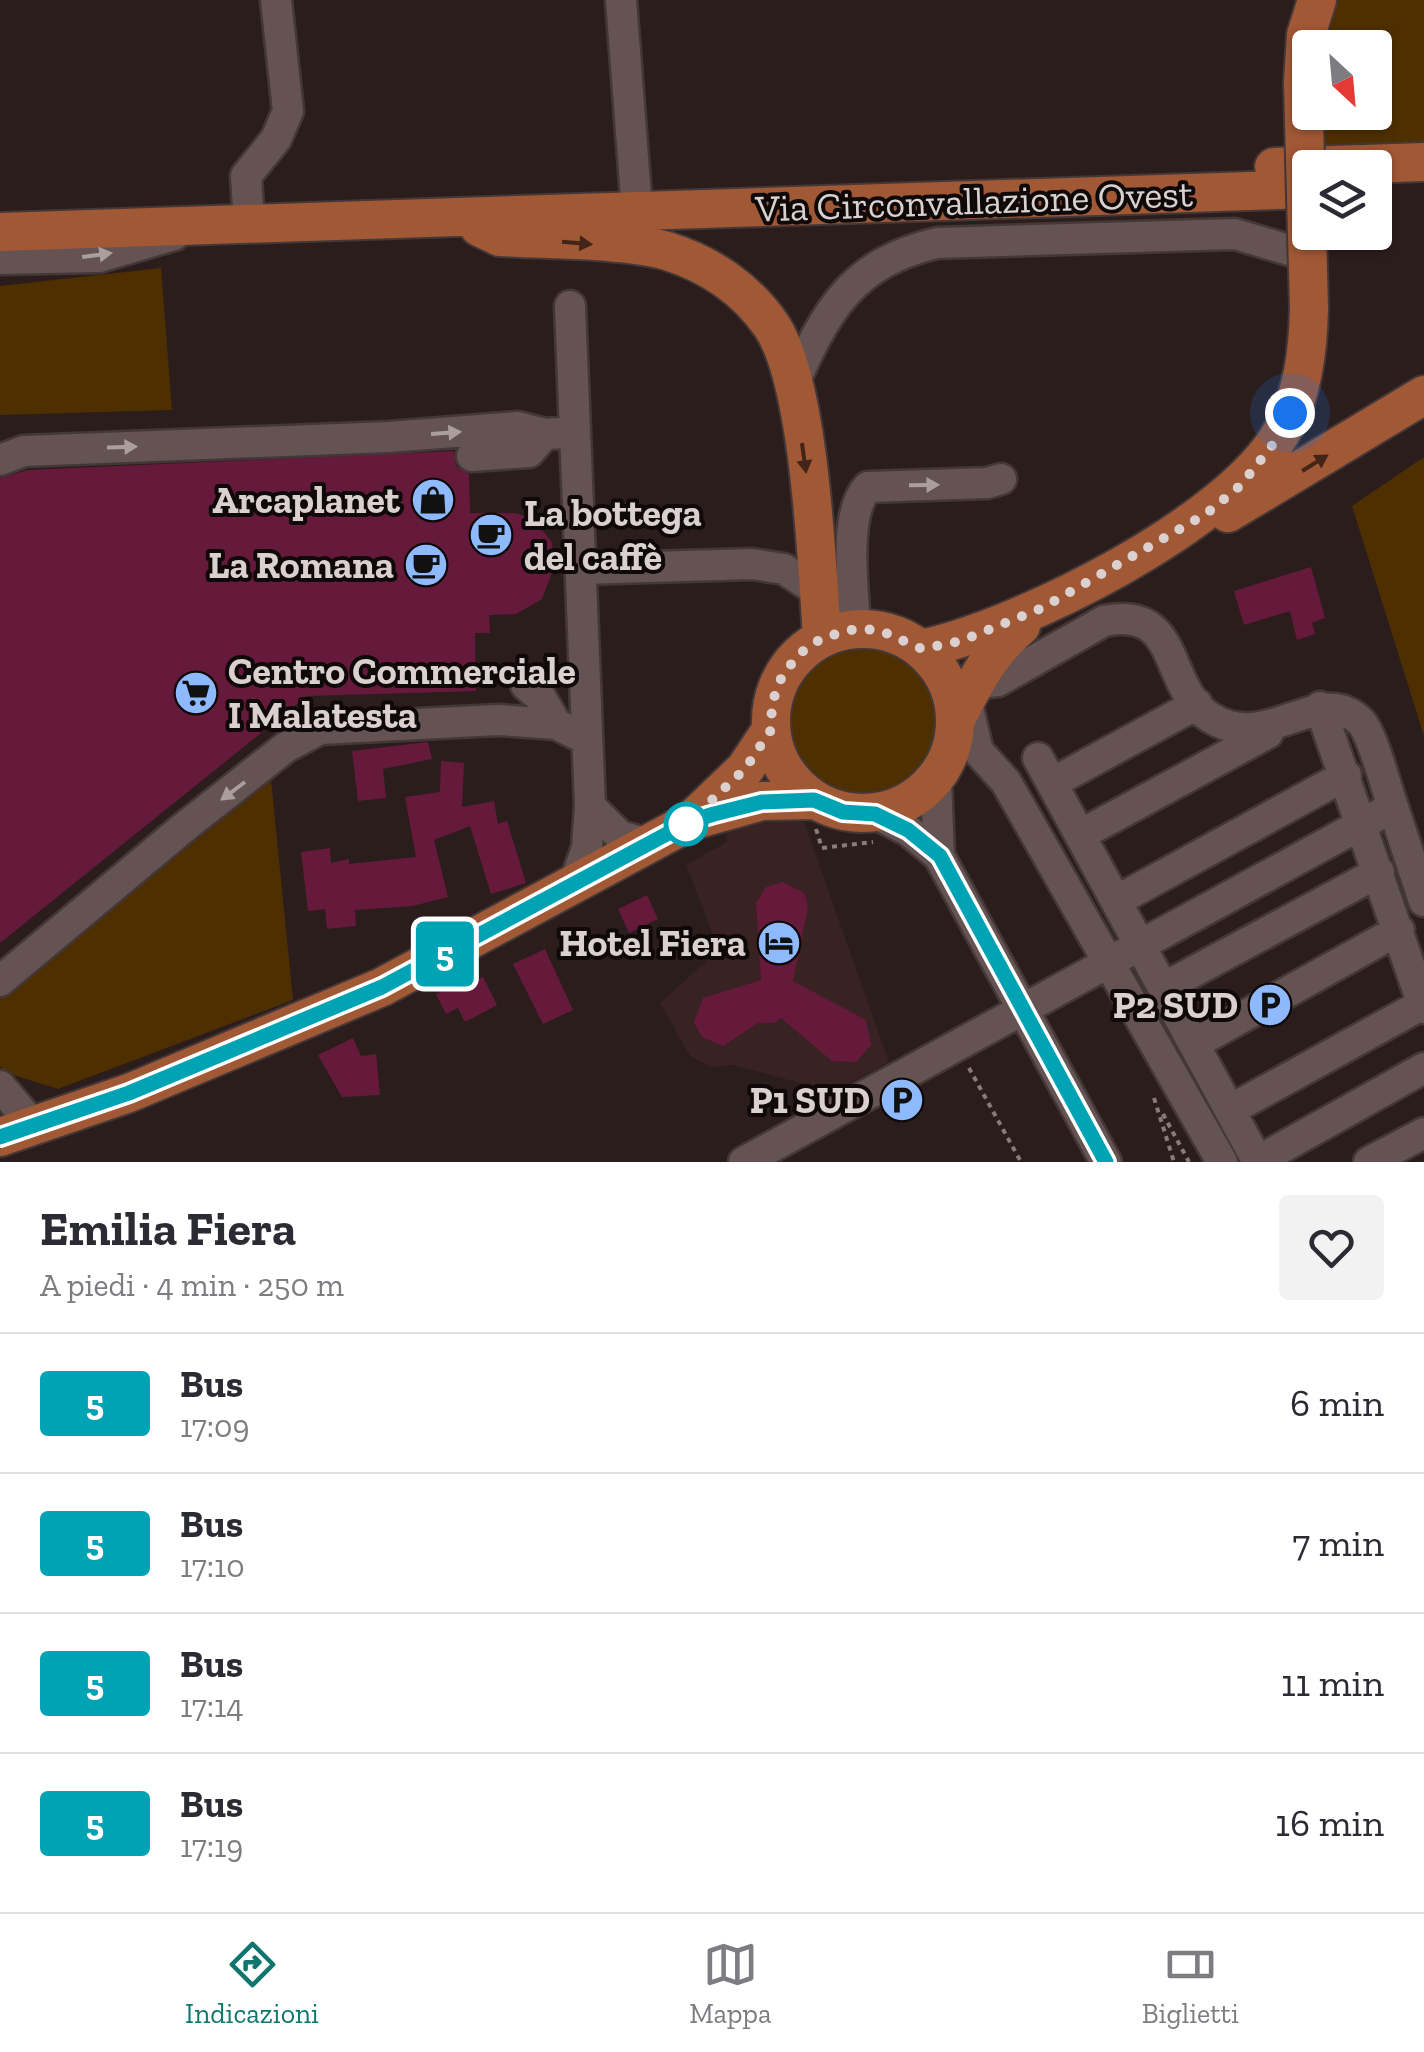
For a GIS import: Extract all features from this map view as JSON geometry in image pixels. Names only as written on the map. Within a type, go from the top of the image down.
[{"type":"main road","points":[[922,649],[961,641],[1042,608],[1206,514],[1241,485],[1281,434],[1298,393],[1308,350],[1303,82],[1306,35],[1316,0]]},
{"type":"main road","points":[[1051,199],[1124,172],[1424,162]]},
{"type":"main road","points":[[1392,186],[1424,185]]},
{"type":"main road","name":"Via Circonvallazione Ovest","points":[[0,232],[1292,190]]},
{"type":"main road","points":[[449,215],[500,237],[664,250],[706,267],[746,294],[772,327],[790,366],[819,592],[839,634]]},
{"type":"main road","points":[[1165,537],[1229,512],[1424,395]]},
{"type":"main road","points":[[16,1131],[129,1093],[382,987],[691,821],[762,802],[843,812],[875,828],[936,779],[951,751],[964,701],[993,650],[1042,608]]},
{"type":"main road","points":[[813,810],[778,758],[771,730],[772,703],[782,676],[799,654],[839,634],[901,637],[922,649],[940,669],[952,693],[964,701]]},
{"type":"main road","points":[[691,821],[745,769],[771,730]]},
{"type":"street","points":[[249,223],[246,176],[276,139],[288,110],[276,0]]},
{"type":"street","points":[[622,0],[637,210]]},
{"type":"street","points":[[0,259],[98,257],[208,225]]},
{"type":"street","points":[[793,385],[840,297],[873,266],[902,252],[937,243],[1235,234],[1292,252]]},
{"type":"street","points":[[570,306],[560,433],[582,568],[590,806],[587,848],[573,887]]},
{"type":"street","points":[[12,456],[518,427],[560,433]]},
{"type":"street","points":[[472,456],[529,452],[560,433]]},
{"type":"street","points":[[839,634],[852,538],[862,493],[868,487],[987,484],[1001,479]]},
{"type":"street","points":[[752,564],[788,552],[813,528]]},
{"type":"street","points":[[582,568],[752,564],[784,570],[819,592]]},
{"type":"street","points":[[1222,1162],[1106,964],[1006,782],[978,751],[964,701],[1104,621],[1123,617],[1142,622],[1160,634],[1197,704],[1227,728],[1250,732],[1311,711],[1339,709],[1362,722],[1424,901]]},
{"type":"street","points":[[526,685],[541,698],[556,724]]},
{"type":"street","points":[[1197,704],[1045,771],[1258,1162],[1424,1068]]},
{"type":"street","points":[[1230,1110],[1423,1006],[1346,776],[1311,711]]},
{"type":"street","points":[[1080,835],[1311,711]]},
{"type":"street","points":[[275,739],[320,729],[444,720],[556,724],[586,738]]},
{"type":"street","points":[[0,982],[182,829],[286,747],[320,729]]},
{"type":"street","points":[[1116,901],[1346,776]]},
{"type":"street","points":[[936,779],[940,856]]},
{"type":"street","points":[[590,806],[620,836],[648,844]]},
{"type":"street","points":[[744,1162],[1393,807]]},
{"type":"street","points":[[875,828],[908,830],[940,856],[1106,1162]]},
{"type":"street","points":[[1164,988],[1379,872]]},
{"type":"street","points":[[1194,1044],[1398,930]]},
{"type":"street","points":[[0,1086],[16,1131]]},
{"type":"street","points":[[1369,1162],[1424,1133]]},
{"type":"path","points":[[813,810],[822,848],[875,828]]},
{"type":"path","points":[[956,1045],[1021,1162]]},
{"type":"path","points":[[1154,1098],[1174,1162]]},
{"type":"shaded area","points":[[1336,0],[1424,0],[1424,151],[1323,150],[1323,130],[1392,130],[1392,30],[1327,30]]},
{"type":"shaded area","points":[[161,268],[172,410],[0,415],[0,286]]},
{"type":"shaded area","points":[[1424,457],[1424,736],[1352,506]]},
{"type":"shaded area","points":[[864,646],[893,652],[918,668],[934,693],[940,722],[934,751],[918,776],[893,792],[864,798],[835,792],[810,776],[794,751],[788,722],[794,693],[810,668],[835,652]]},
{"type":"shaded area","points":[[271,780],[293,1000],[58,1089],[4,1072],[0,1066],[0,997]]},
{"type":"shaded area","points":[[791,817],[804,822],[889,1062],[833,1092],[733,1065],[711,1067],[690,1056],[660,1003],[719,950],[686,865],[727,842],[726,833],[741,825]]},
{"type":"building","name":"Centro Commerciale I Malatesta","points":[[454,451],[456,466],[469,474],[470,513],[514,513],[532,518],[552,542],[554,567],[542,599],[516,614],[489,615],[490,633],[475,633],[476,691],[307,696],[0,943],[0,478],[28,470]]},
{"type":"building","points":[[1311,567],[1325,618],[1312,623],[1315,634],[1297,640],[1290,611],[1244,625],[1234,591]]},
{"type":"building","points":[[428,742],[432,759],[383,769],[386,798],[358,801],[352,751]]},
{"type":"building","points":[[441,761],[464,763],[462,807],[494,801],[498,824],[507,821],[526,883],[491,894],[470,826],[434,840],[448,897],[413,906],[355,910],[356,926],[327,929],[325,909],[308,911],[301,852],[330,848],[331,863],[349,859],[349,864],[416,857],[405,797],[440,792]]},
{"type":"building","name":"Hotel Fiera","points":[[783,882],[804,893],[808,907],[793,981],[866,1020],[871,1045],[856,1062],[832,1061],[781,1018],[774,1023],[758,1023],[723,1046],[702,1037],[694,1022],[703,998],[761,980],[756,903],[766,887]]},
{"type":"building","points":[[647,895],[658,919],[629,933],[618,909]]},
{"type":"building","points":[[545,949],[573,1010],[543,1024],[513,964]]},
{"type":"building","points":[[483,977],[497,1005],[465,1022],[458,1008],[446,1014],[436,994],[451,987],[454,992]]},
{"type":"building","points":[[353,1038],[361,1056],[376,1054],[380,1095],[342,1097],[318,1055]]},
{"type":"bus line","name":"5","points":[[0,1137],[129,1093],[382,987],[691,821],[762,802],[814,800],[843,812],[875,814],[908,830],[940,856],[1106,1162]]},
{"type":"place","name":"Arcaplanet","points":[[433,500]]},
{"type":"place","name":"La bottega del caffè","points":[[491,535]]},
{"type":"place","name":"La Romana","points":[[426,565]]},
{"type":"place","name":"Centro Commerciale I Malatesta","points":[[196,693]]},
{"type":"place","name":"Hotel Fiera","points":[[779,943]]},
{"type":"place","name":"P2 SUD","points":[[1270,1005]]},
{"type":"place","name":"P1 SUD","points":[[902,1100]]},
{"type":"route","points":[[686,824],[745,769],[771,730],[772,703],[782,676],[799,654],[822,638],[855,629],[879,630],[922,649],[961,641],[1042,608],[1206,514],[1241,485],[1281,434],[1290,413]]}]
